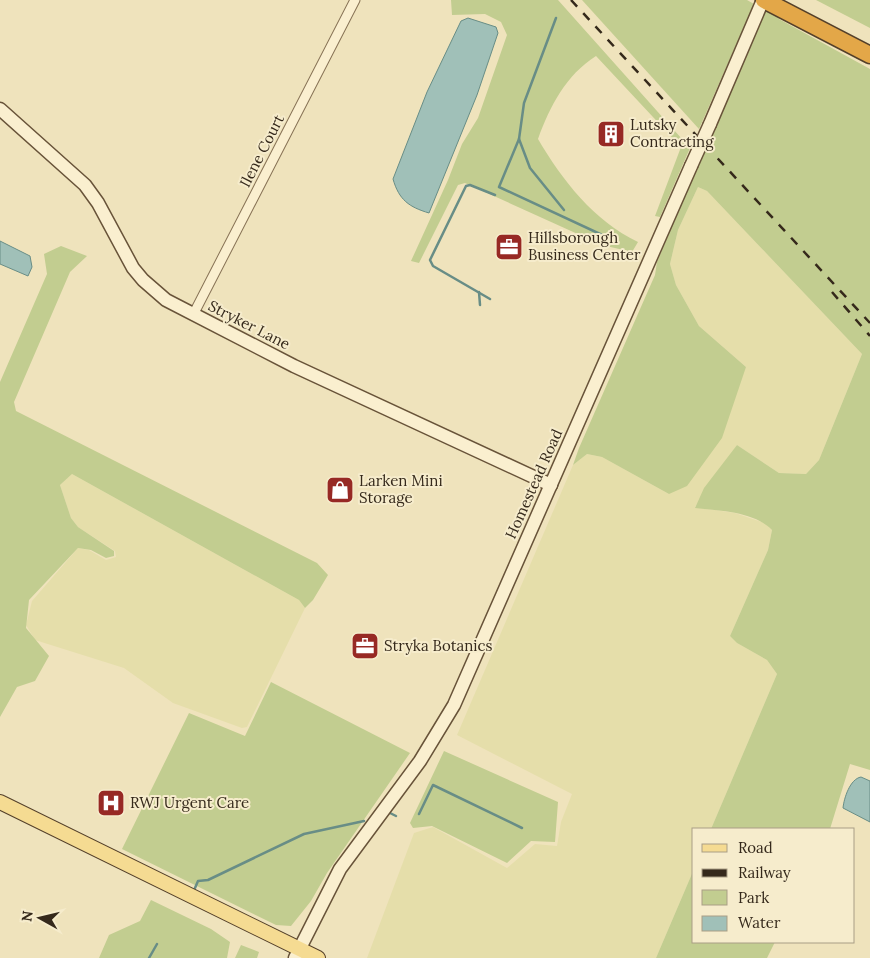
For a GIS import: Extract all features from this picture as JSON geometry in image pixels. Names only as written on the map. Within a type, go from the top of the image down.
[{"type":"highway","points":[[764,0],[791,5],[870,43]]},
{"type":"highway","points":[[791,5],[870,56]]},
{"type":"main road","points":[[0,802],[297,953],[318,958]]},
{"type":"street","name":"Ilene Court","points":[[193,315],[355,0]]},
{"type":"street","name":"Homestead Road","points":[[297,953],[340,870],[420,761],[447,718],[764,0]]},
{"type":"street","name":"Stryker Lane","points":[[0,109],[85,185],[98,202],[125,256],[143,280],[166,300],[287,362],[551,485]]},
{"type":"shaded area","points":[[698,187],[707,191],[862,354],[819,460],[806,474],[779,473],[737,445],[695,507],[735,513],[765,523],[772,530],[768,550],[730,636],[737,643],[767,660],[777,674],[711,828],[692,828],[692,874],[656,958],[367,958],[414,833],[433,827],[507,868],[535,844],[557,846],[561,822],[572,794],[457,735],[573,465],[587,454],[602,457],[669,494],[746,367],[699,326],[676,285],[670,264],[678,230]]},
{"type":"shaded area","points":[[72,474],[299,600],[305,608],[247,727],[242,728],[173,703],[124,668],[35,640],[26,625],[32,601],[78,548],[89,550],[106,560],[116,557],[115,551],[78,527],[71,518],[60,485]]},
{"type":"green space","points":[[451,0],[558,0],[690,148],[660,217],[655,216],[681,147],[596,56],[576,72],[560,92],[538,139],[580,198],[607,223],[638,242],[632,252],[602,245],[465,183],[458,185],[419,263],[411,261],[448,180],[462,144],[478,118],[507,35],[501,22],[485,14],[452,15]]},
{"type":"green space","points":[[582,0],[747,0],[754,4],[699,129]]},
{"type":"green space","points":[[816,0],[870,0],[870,28]]},
{"type":"green space","points":[[766,8],[776,13],[779,19],[870,69],[870,770],[850,764],[830,828],[711,828],[777,674],[767,660],[737,643],[730,636],[768,550],[772,530],[746,515],[695,508],[704,488],[737,445],[779,473],[806,474],[819,460],[862,354],[707,191],[698,187],[678,230],[670,264],[676,285],[699,326],[746,367],[722,438],[687,486],[669,494],[602,457],[587,454],[573,465],[655,275],[657,262]]},
{"type":"green space","points":[[61,246],[87,256],[70,272],[14,402],[16,411],[317,563],[328,575],[313,600],[305,608],[299,600],[72,474],[60,485],[71,518],[78,527],[114,551],[114,556],[106,558],[91,550],[78,548],[29,600],[26,628],[49,656],[35,681],[17,687],[0,717],[0,382],[47,274],[44,254]]},
{"type":"green space","points":[[271,682],[410,753],[327,873],[311,901],[291,926],[276,925],[122,849],[189,713],[245,736]]},
{"type":"green space","points":[[444,751],[558,802],[555,842],[531,841],[507,863],[432,826],[413,828],[410,823]]},
{"type":"green space","points":[[692,874],[692,943],[774,943],[767,958],[656,958]]},
{"type":"green space","points":[[151,900],[211,929],[230,942],[227,958],[99,958],[109,935],[140,921]]},
{"type":"green space","points":[[241,945],[259,952],[257,958],[235,958]]},
{"type":"water","points":[[468,18],[496,27],[498,33],[477,95],[429,213],[406,202],[398,192],[393,179],[427,92],[461,21]]},
{"type":"water","points":[[0,241],[30,256],[32,267],[28,276],[0,264]]},
{"type":"water","points":[[861,777],[870,781],[870,822],[843,808],[846,794],[851,785],[857,778]]},
{"type":"waterway","points":[[556,18],[524,103],[519,139],[530,168],[564,210]]},
{"type":"waterway","points":[[519,139],[499,187],[613,240]]},
{"type":"waterway","points":[[490,299],[433,266],[430,260],[466,186],[470,185],[495,195]]},
{"type":"waterway","points":[[479,292],[480,305]]},
{"type":"waterway","points":[[419,814],[433,785],[522,828]]},
{"type":"waterway","points":[[390,813],[396,816]]},
{"type":"waterway","points":[[195,888],[198,881],[208,880],[304,834],[364,821]]},
{"type":"waterway","points":[[149,958],[157,944]]},
{"type":"railway","points":[[571,0],[870,323]]},
{"type":"railway","points":[[832,292],[870,336]]},
{"type":"place","name":"Lutsky Contracting","points":[[611,134]]},
{"type":"place","name":"Hillsborough Business Center","points":[[509,247]]},
{"type":"place","name":"Larken Mini Storage","points":[[340,490]]},
{"type":"place","name":"Stryka Botanics","points":[[365,646]]},
{"type":"place","name":"RWJ Urgent Care","points":[[111,803]]}]
